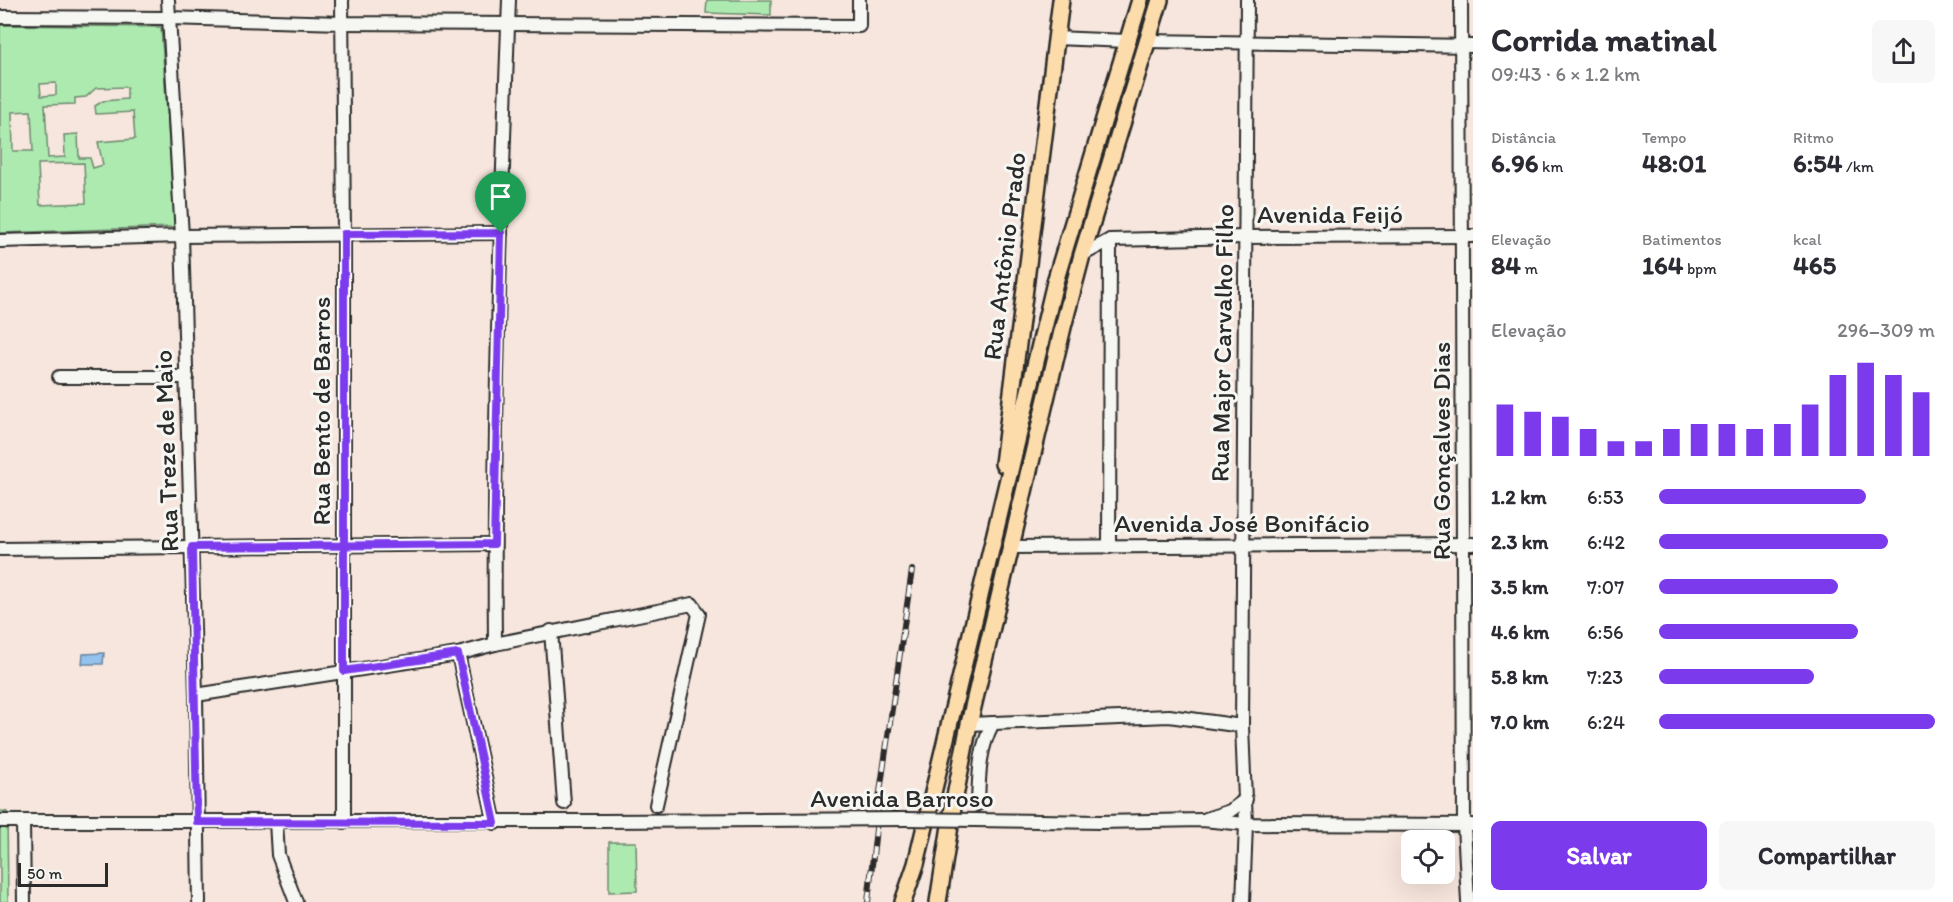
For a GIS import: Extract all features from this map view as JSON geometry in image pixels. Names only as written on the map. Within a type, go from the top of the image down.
[{"type":"main road","name":"Rua Antônio Prado","points":[[997,518],[1061,0]]},
{"type":"main road","points":[[903,902],[916,864],[1055,282],[1140,0]]},
{"type":"main road","points":[[939,902],[953,807],[969,724],[1063,327],[1082,255],[1160,0]]},
{"type":"street","name":"Rua Treze de Maio","points":[[168,0],[182,236],[187,376],[199,902]]},
{"type":"street","name":"Rua Bento de Barros","points":[[342,0],[345,822]]},
{"type":"street","points":[[495,644],[494,544],[508,0]]},
{"type":"street","points":[[0,17],[168,18],[342,23],[859,26],[859,0]]},
{"type":"street","name":"Rua Major Carvalho Filho","points":[[1243,902],[1246,824],[1242,726],[1247,0]]},
{"type":"street","name":"Rua Gonçalves Dias","points":[[1461,0],[1467,46],[1468,902]]},
{"type":"street","points":[[1055,38],[1127,41]]},
{"type":"street","points":[[1146,41],[1467,46]]},
{"type":"street","points":[[0,241],[182,236],[501,233]]},
{"type":"street","name":"Avenida Feijó","points":[[1082,255],[1110,240],[1468,236]]},
{"type":"street","points":[[1109,547],[1110,240]]},
{"type":"street","points":[[59,377],[187,376]]},
{"type":"street","points":[[0,549],[494,544]]},
{"type":"street","name":"Avenida José Bonifácio","points":[[1012,547],[1469,544]]},
{"type":"street","points":[[196,695],[458,654],[551,632],[692,604],[699,614],[656,805]]},
{"type":"street","points":[[551,632],[564,803]]},
{"type":"street","points":[[458,654],[495,823]]},
{"type":"street","points":[[969,724],[1169,716],[1242,726]]},
{"type":"street","points":[[978,804],[979,763],[986,735],[993,723]]},
{"type":"street","name":"Avenida Barroso","points":[[1202,820],[1230,811],[1246,799]]},
{"type":"street","name":"Avenida Barroso","points":[[0,821],[495,823],[906,819],[1100,822],[1202,820],[1246,824],[1469,825]]},
{"type":"street","points":[[22,822],[24,902]]},
{"type":"street","points":[[276,822],[278,855],[296,902]]},
{"type":"green space","points":[[707,0],[771,0],[771,15],[706,13]]},
{"type":"green space","points":[[0,25],[161,27],[175,227],[0,233]],"holes":[[[56,83],[56,95],[41,96],[40,84]],[[127,87],[127,99],[103,101],[95,106],[96,114],[133,112],[135,139],[98,142],[103,165],[93,168],[90,158],[79,158],[78,134],[64,135],[65,157],[48,158],[45,105],[75,104],[75,98],[86,97],[96,88]],[[31,111],[33,151],[13,151],[12,112]],[[84,163],[86,203],[40,205],[38,164]]]},
{"type":"green space","points":[[0,811],[7,812],[8,902],[0,902]]},
{"type":"green space","points":[[609,842],[636,842],[637,891],[609,892]]},
{"type":"water","points":[[104,653],[103,664],[82,664],[83,654]]},
{"type":"railway","points":[[868,902],[880,792],[912,570]]},
{"type":"route","points":[[501,233],[344,234],[344,546],[344,671],[458,654],[495,823],[197,822],[192,547],[344,546],[494,544],[501,233]]}]
